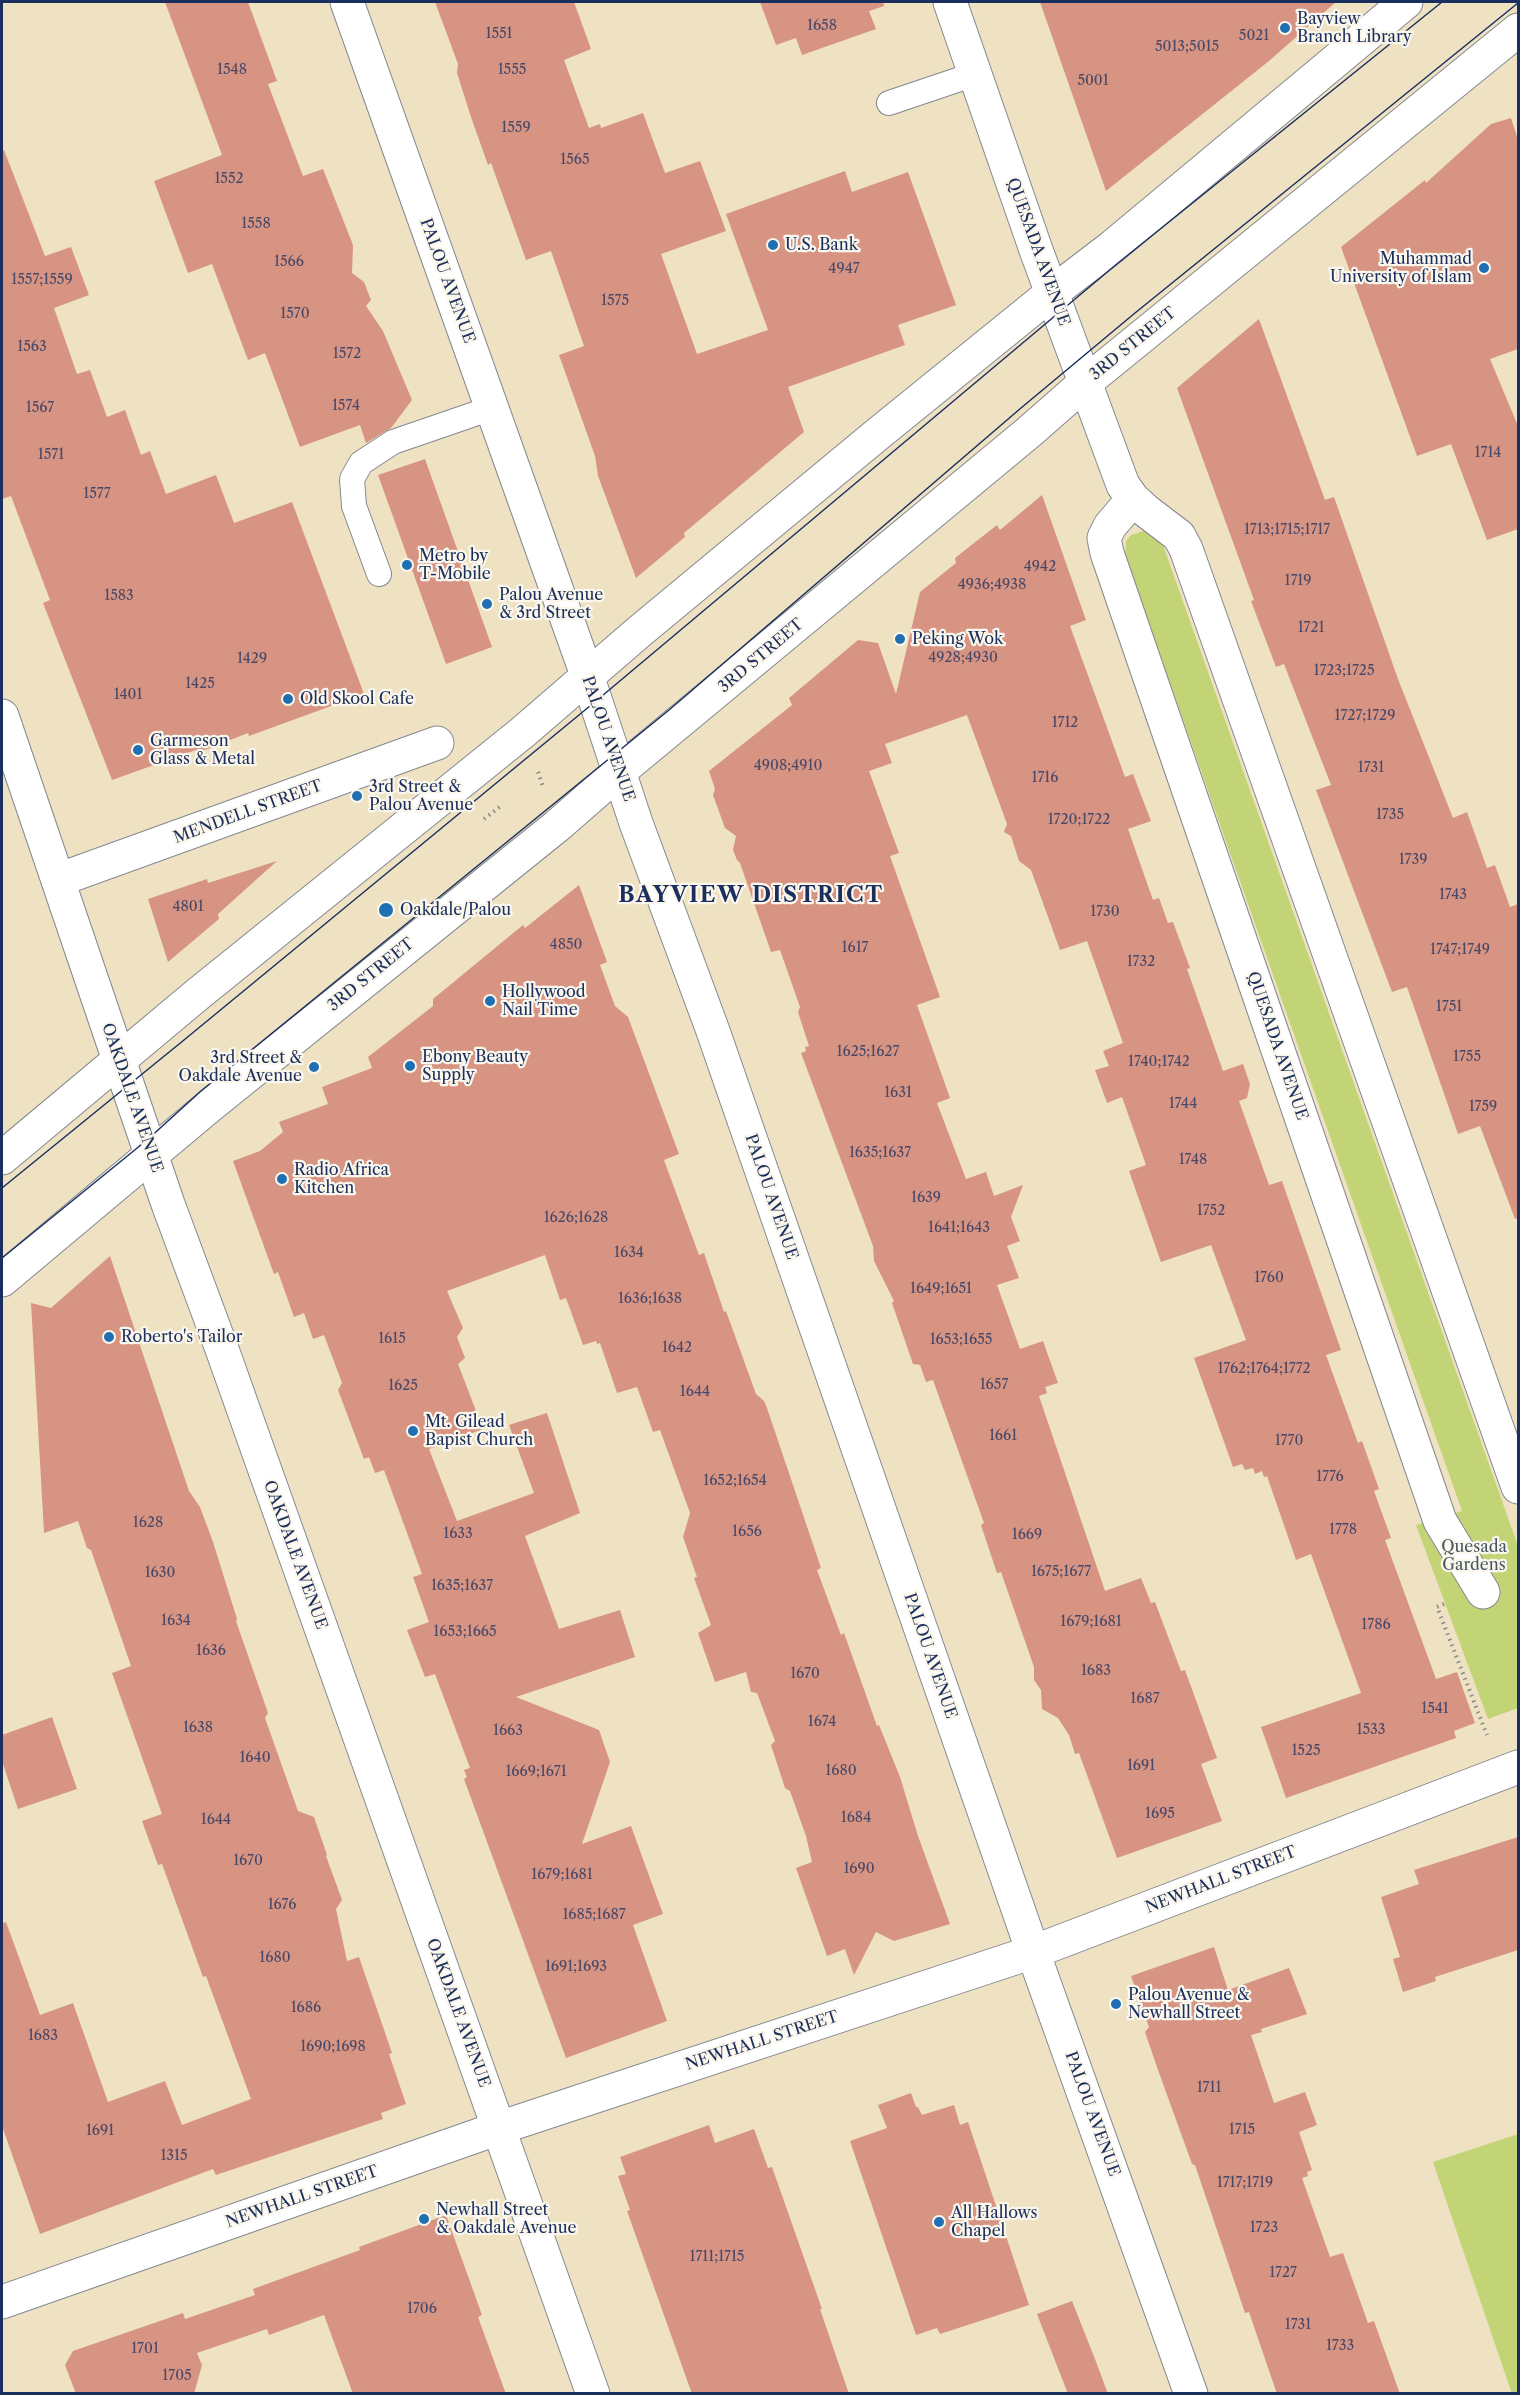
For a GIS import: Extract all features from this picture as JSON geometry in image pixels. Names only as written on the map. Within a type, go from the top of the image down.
[{"type":"street","name":"PALOU AVENUE","points":[[347,2],[713,1031],[1033,1952],[1191,2394]]},
{"type":"street","name":"QUESADA AVENUE","points":[[950,2],[1123,485],[1133,499],[1179,536],[1186,549],[1518,1487]]},
{"type":"street","points":[[2,1158],[119,1060],[524,732],[587,675],[870,440],[1112,247],[1406,2]]},
{"type":"street","name":"3RD STREET","points":[[2,1280],[152,1153],[557,826],[1086,382],[1518,30]]},
{"type":"street","name":"QUESADA AVENUE","points":[[1133,499],[1110,526],[1104,538],[1107,553],[1440,1521],[1483,1592]]},
{"type":"street","name":"OAKDALE AVENUE","points":[[2,716],[168,1204],[592,2394]]},
{"type":"street","name":"MENDELL STREET","points":[[58,880],[437,743]]},
{"type":"street","name":"NEWHALL STREET","points":[[2,2302],[499,2128],[1033,1952],[1518,1767]]},
{"type":"lane","points":[[889,103],[975,74]]},
{"type":"lane","points":[[379,574],[354,506],[352,479],[361,463],[393,442],[492,408]]},
{"type":"path","points":[[1442,1618],[1480,1717]]},
{"type":"green space","name":"Quesada Gardens","points":[[1149,531],[1160,539],[1163,545],[1518,1546],[1518,1708],[1488,1719],[1416,1525],[1462,1511],[1125,555],[1126,541],[1131,535]]},
{"type":"green space","points":[[1518,2134],[1518,2393],[1512,2394],[1433,2162]]},
{"type":"building","points":[[165,2],[248,2],[277,81],[268,84],[303,176],[323,169],[353,245],[352,273],[364,282],[371,300],[366,306],[383,331],[412,400],[391,428],[366,443],[360,425],[300,447],[265,353],[248,360],[212,264],[188,273],[154,181],[222,155]]},
{"type":"building","points":[[435,2],[574,2],[591,49],[564,60],[589,128],[600,124],[601,128],[643,113],[665,173],[700,161],[726,231],[661,254],[697,354],[768,330],[726,214],[845,171],[852,192],[908,172],[956,305],[898,325],[905,345],[788,387],[804,432],[684,533],[685,537],[636,578],[598,476],[595,456],[559,355],[584,346],[551,251],[526,260],[491,163],[488,165],[471,117],[457,73],[458,64]]},
{"type":"building","points":[[760,2],[883,2],[884,6],[869,11],[876,29],[802,55],[796,38],[776,45]]},
{"type":"building","points":[[1040,2],[1336,2],[1269,61],[1106,191]]},
{"type":"building","points":[[1511,118],[1518,140],[1518,349],[1490,359],[1518,426],[1518,529],[1487,540],[1451,444],[1417,456],[1341,247],[1425,180],[1426,183],[1491,124]]},
{"type":"building","points":[[4,150],[45,256],[71,247],[89,295],[54,308],[77,374],[90,370],[107,417],[125,410],[141,455],[150,451],[166,494],[216,475],[234,523],[292,502],[364,694],[249,736],[248,733],[197,753],[196,750],[112,780],[43,603],[50,600],[11,496],[2,499],[2,151]]},
{"type":"building","points":[[1259,319],[1325,500],[1334,497],[1398,679],[1453,818],[1467,812],[1487,868],[1495,865],[1510,907],[1518,904],[1518,1218],[1515,1219],[1480,1126],[1458,1134],[1407,987],[1392,992],[1316,790],[1331,785],[1284,664],[1276,667],[1177,388]]},
{"type":"building","points":[[425,459],[492,647],[446,664],[378,475]]},
{"type":"building","points":[[1042,495],[1086,620],[1070,626],[1125,777],[1133,774],[1151,821],[1128,829],[1153,900],[1159,898],[1168,923],[1173,922],[1223,1071],[1243,1064],[1250,1084],[1247,1098],[1239,1101],[1269,1185],[1282,1181],[1341,1350],[1326,1355],[1358,1443],[1362,1441],[1379,1489],[1374,1491],[1391,1538],[1385,1540],[1436,1679],[1457,1672],[1475,1723],[1454,1731],[1456,1738],[1286,1798],[1261,1727],[1361,1693],[1311,1554],[1296,1560],[1267,1476],[1264,1477],[1262,1471],[1255,1474],[1253,1468],[1245,1470],[1242,1464],[1233,1467],[1194,1358],[1246,1340],[1211,1245],[1161,1262],[1129,1171],[1146,1165],[1122,1097],[1107,1103],[1095,1070],[1109,1066],[1103,1051],[1123,1043],[1087,941],[1060,950],[1031,870],[1019,861],[1011,836],[1004,832],[1007,824],[967,715],[885,744],[892,763],[869,771],[899,853],[890,856],[940,997],[917,1005],[950,1098],[937,1103],[966,1179],[986,1172],[994,1196],[1023,1185],[1011,1217],[1020,1241],[1007,1246],[1019,1278],[997,1285],[1020,1349],[1043,1341],[1058,1383],[1045,1387],[1047,1393],[1039,1396],[1105,1591],[1141,1578],[1151,1603],[1155,1602],[1181,1671],[1185,1670],[1217,1758],[1201,1764],[1222,1821],[1117,1858],[1079,1753],[1075,1754],[1069,1735],[1058,1718],[1042,1709],[1041,1690],[1034,1680],[1034,1667],[1001,1572],[997,1573],[981,1525],[984,1523],[933,1380],[926,1382],[920,1365],[913,1364],[892,1303],[894,1301],[874,1261],[873,1246],[801,1053],[806,1051],[805,1047],[809,1046],[798,1012],[800,1007],[780,950],[771,952],[740,863],[733,850],[736,836],[725,828],[713,795],[715,789],[709,771],[792,705],[789,698],[858,640],[878,643],[896,694],[920,592],[956,563],[955,558],[997,525],[1000,530]]},
{"type":"building","points":[[277,861],[218,914],[219,919],[168,962],[148,899],[207,879],[208,883]]},
{"type":"building","points":[[579,885],[607,962],[600,965],[615,1006],[628,1017],[679,1154],[664,1160],[699,1255],[704,1253],[756,1394],[764,1401],[767,1408],[821,1568],[817,1570],[841,1635],[844,1633],[877,1726],[879,1725],[900,1777],[918,1836],[950,1924],[894,1941],[876,1932],[854,1975],[845,1949],[827,1956],[796,1868],[812,1862],[806,1836],[790,1791],[785,1788],[771,1745],[775,1741],[757,1693],[751,1692],[746,1672],[715,1682],[698,1633],[711,1625],[694,1578],[697,1577],[683,1537],[690,1513],[660,1430],[653,1432],[637,1387],[617,1393],[600,1343],[597,1344],[596,1341],[583,1345],[566,1298],[560,1300],[545,1255],[447,1291],[463,1328],[457,1337],[465,1358],[458,1364],[483,1429],[429,1449],[457,1521],[534,1493],[509,1425],[547,1413],[580,1513],[525,1536],[559,1629],[620,1610],[635,1657],[516,1697],[599,1730],[610,1762],[582,1844],[631,1826],[663,1914],[633,1925],[667,2021],[566,2058],[464,1779],[467,1777],[464,1770],[470,1768],[435,1674],[425,1677],[407,1630],[429,1622],[413,1577],[422,1574],[384,1470],[375,1473],[369,1457],[364,1459],[338,1390],[342,1383],[324,1335],[313,1339],[304,1313],[294,1317],[278,1272],[274,1274],[233,1161],[260,1151],[283,1132],[279,1122],[328,1104],[322,1087],[372,1068],[368,1057],[433,1006],[433,999],[523,925],[525,928]]},
{"type":"building","points":[[110,1256],[189,1491],[200,1507],[213,1542],[236,1621],[268,1713],[265,1718],[298,1811],[314,1817],[327,1855],[342,1900],[336,1909],[347,1961],[359,1957],[392,2053],[389,2054],[406,2104],[381,2113],[383,2119],[216,2175],[213,2169],[40,2234],[2,2126],[2,1923],[6,1922],[40,2015],[73,2003],[108,2102],[165,2081],[182,2125],[251,2099],[206,1976],[203,1977],[162,1864],[158,1865],[142,1821],[162,1814],[112,1673],[131,1666],[91,1550],[87,1548],[78,1521],[44,1533],[31,1303],[51,1308]]},
{"type":"building","points":[[52,1717],[77,1789],[18,1809],[2,1761],[2,1735]]},
{"type":"building","points":[[1518,1837],[1518,1950],[1435,1977],[1436,1981],[1403,1992],[1393,1959],[1400,1957],[1381,1897],[1419,1884],[1414,1870]]},
{"type":"building","points":[[1214,1947],[1228,1990],[1289,1968],[1307,2014],[1261,2029],[1262,2032],[1251,2035],[1274,2103],[1305,2092],[1317,2125],[1299,2132],[1312,2170],[1307,2172],[1308,2176],[1302,2178],[1330,2257],[1343,2253],[1368,2323],[1374,2321],[1400,2394],[1277,2394],[1249,2312],[1245,2313],[1195,2165],[1192,2164],[1158,2070],[1145,2032],[1149,2027],[1131,1976]]},
{"type":"building","name":"All Hallows Chapel","points":[[911,2093],[922,2115],[954,2105],[960,2125],[968,2122],[1029,2305],[940,2334],[937,2328],[916,2335],[850,2141],[887,2128],[878,2105]]},
{"type":"building","points":[[709,2125],[715,2143],[754,2129],[768,2168],[772,2167],[849,2394],[692,2394],[627,2211],[630,2210],[618,2176],[626,2174],[620,2157]]},
{"type":"building","points":[[446,2215],[482,2315],[478,2317],[506,2394],[353,2394],[324,2315],[269,2335],[267,2329],[197,2353],[202,2365],[194,2394],[76,2394],[65,2365],[73,2351],[183,2313],[185,2319],[255,2295],[253,2289],[360,2250],[359,2247]]},
{"type":"building","points":[[1072,2301],[1108,2394],[1068,2394],[1037,2314]]},
{"type":"tram line","points":[[2,1188],[596,701],[1118,263],[1442,2]]},
{"type":"tram line","points":[[2,1258],[147,1140],[201,1091],[669,710],[1135,313],[1518,3]]},
{"type":"place","name":"Bayview Branch Library","points":[[1285,28]]},
{"type":"place","name":"U.S. Bank","points":[[773,245]]},
{"type":"place","name":"Muhammad University of Islam","points":[[1484,268]]},
{"type":"place","name":"Metro by T-Mobile","points":[[407,565]]},
{"type":"place","name":"Palou Avenue & 3rd Street","points":[[487,604]]},
{"type":"place","name":"Peking Wok","points":[[900,639]]},
{"type":"place","name":"Old Skool Cafe","points":[[288,699]]},
{"type":"place","name":"Garmeson Glass & Metal","points":[[138,750]]},
{"type":"place","name":"3rd Street & Palou Avenue","points":[[357,796]]},
{"type":"place","name":"Oakdale/Palou","points":[[386,910]]},
{"type":"place","name":"Hollywood Nail Time","points":[[490,1001]]},
{"type":"place","name":"Ebony Beauty Supply","points":[[410,1066]]},
{"type":"place","name":"3rd Street & Oakdale Avenue","points":[[314,1067]]},
{"type":"place","name":"Radio Africa Kitchen","points":[[282,1179]]},
{"type":"place","name":"Roberto's Tailor","points":[[109,1337]]},
{"type":"place","name":"Mt. Gilead Bapist Church","points":[[413,1431]]},
{"type":"place","name":"Palou Avenue & Newhall Street","points":[[1116,2004]]},
{"type":"place","name":"Newhall Street & Oakdale Avenue","points":[[424,2219]]},
{"type":"place","name":"All Hallows Chapel","points":[[939,2222]]},
{"type":"district","name":"BAYVIEW DISTRICT","points":[[751,896]]}]
